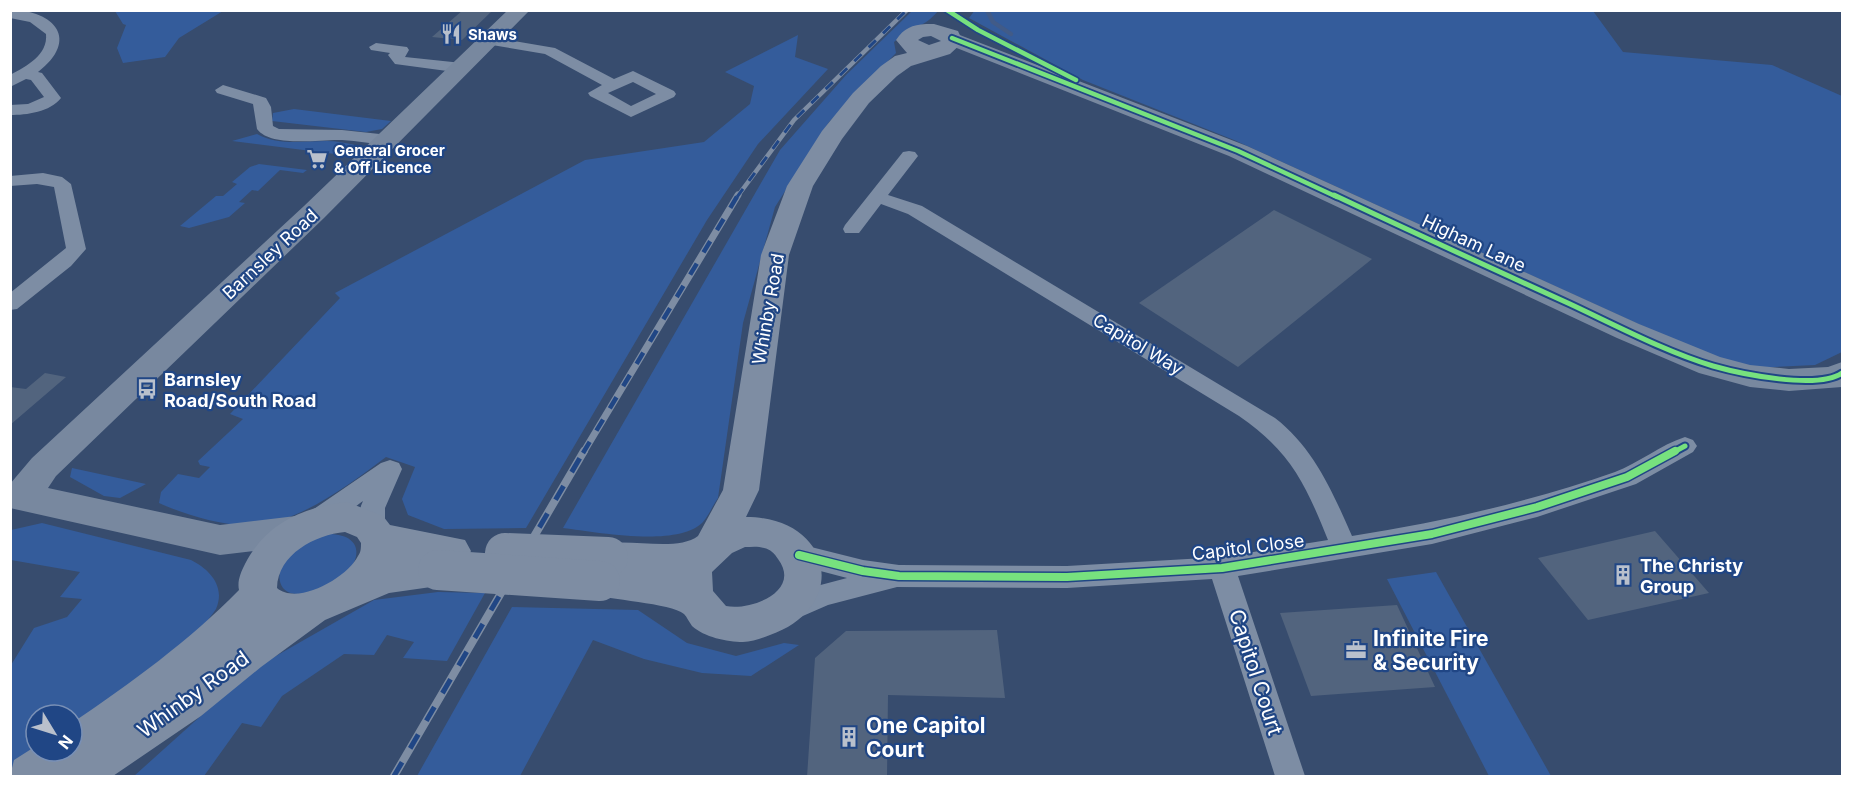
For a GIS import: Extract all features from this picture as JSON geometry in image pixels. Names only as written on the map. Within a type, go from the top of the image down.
[{"type":"highway","points":[[909,46],[934,30],[946,34]]},
{"type":"highway","name":"Whinby Road","points":[[375,532],[445,560],[604,569],[681,559],[707,551],[741,490],[775,255],[800,186],[831,136],[861,98],[889,71],[909,46],[946,34]]},
{"type":"highway","points":[[741,490],[761,517],[768,533]]},
{"type":"highway","points":[[347,518],[361,520],[375,532],[380,551],[375,567],[363,582],[328,603],[279,609],[267,604],[259,588],[261,567],[281,541],[305,527],[347,518]]},
{"type":"highway","points":[[768,533],[785,540],[799,555],[804,571],[801,588],[787,608],[772,618],[753,624],[737,625],[721,622],[706,615],[694,601],[691,587],[693,571],[707,551],[735,534],[768,533]]},
{"type":"highway","name":"Whinby Road","points":[[75,777],[186,702],[246,654],[328,603],[388,576],[445,560]]},
{"type":"highway","name":"Whinby Road","points":[[604,569],[694,601]]},
{"type":"highway","name":"Whinby Road","points":[[84,740],[139,703],[230,628],[259,588]]},
{"type":"highway","points":[[30,777],[50,763]]},
{"type":"main road","name":"Barnsley Road","points":[[305,527],[220,540],[16,501],[44,467],[389,140],[520,10]]},
{"type":"main road","name":"Higham Lane","points":[[946,34],[985,53],[1221,143],[1628,331],[1710,365],[1750,376],[1789,380],[1834,378],[1842,373]]},
{"type":"main road","points":[[220,540],[259,588]]},
{"type":"street","points":[[10,14],[44,22],[54,37],[51,50],[43,59],[17,78]]},
{"type":"street","points":[[490,40],[550,51],[614,85]]},
{"type":"street","points":[[376,47],[402,50],[396,55],[400,61],[462,68]]},
{"type":"street","points":[[10,110],[26,111],[43,105],[53,98],[36,76],[17,78]]},
{"type":"street","points":[[223,90],[260,100],[263,106],[262,120],[265,129],[275,134],[339,135],[389,140]]},
{"type":"street","points":[[852,229],[909,156]]},
{"type":"street","points":[[10,181],[43,178],[62,184],[76,249],[64,262],[10,304]]},
{"type":"street","name":"Capitol Way","points":[[876,197],[915,210],[1247,410],[1274,429],[1296,451],[1314,481],[1345,549]]},
{"type":"street","name":"Capitol Close","points":[[799,555],[864,571],[899,576],[1067,576],[1222,568],[1432,534],[1537,507],[1627,477],[1685,446]]},
{"type":"street","points":[[305,527],[390,469],[372,508],[375,532]]},
{"type":"street","name":"Capitol Court","points":[[1222,568],[1289,776],[1296,777]]},
{"type":"street","name":"Capitol Close","points":[[772,618],[823,595],[899,576]]},
{"type":"shaded area","points":[[223,10],[179,38],[165,57],[123,63],[117,48],[126,25],[115,11]]},
{"type":"shaded area","points":[[975,10],[1593,11],[1623,52],[1772,65],[1842,96],[1842,352],[1815,365],[1753,368],[1702,353],[1234,140],[1083,80],[969,18]]},
{"type":"shaded area","points":[[912,11],[938,11],[928,21],[894,42],[896,53],[829,122],[775,207],[743,323],[718,498],[703,522],[691,530],[657,536],[616,535],[563,528],[780,150],[846,75]]},
{"type":"shaded area","points":[[798,35],[795,57],[828,69],[758,144],[707,220],[526,528],[444,529],[408,515],[402,499],[415,467],[386,457],[358,478],[308,509],[274,522],[257,525],[221,523],[181,512],[159,503],[161,492],[178,474],[199,478],[210,467],[200,465],[198,461],[243,419],[230,414],[340,298],[335,293],[585,160],[704,142],[750,104],[754,86],[725,72]]},
{"type":"shaded area","points":[[294,109],[391,121],[382,129],[366,132],[272,121],[273,113]]},
{"type":"shaded area","points":[[257,134],[282,141],[330,141],[355,145],[343,155],[232,141]]},
{"type":"shaded area","points":[[259,164],[307,170],[303,173],[280,170],[258,191],[252,190],[239,202],[245,203],[229,217],[189,228],[180,226],[216,196],[223,196],[237,184],[232,182],[250,167]]},
{"type":"shaded area","points":[[72,468],[146,484],[120,498],[104,496],[70,477]]},
{"type":"shaded area","points":[[42,523],[191,560],[204,568],[214,579],[219,601],[202,628],[84,719],[84,703],[24,703],[24,760],[11,769],[11,665],[34,628],[67,617],[82,599],[60,597],[80,572],[11,560],[11,530]]},
{"type":"shaded area","points":[[326,534],[341,535],[355,546],[354,563],[348,572],[340,580],[327,587],[307,593],[297,594],[283,588],[279,576],[289,553]]},
{"type":"shaded area","points":[[1436,572],[1551,776],[1489,776],[1387,579]]},
{"type":"shaded area","points":[[438,592],[485,593],[447,661],[403,658],[414,642],[387,635],[374,655],[344,654],[282,696],[261,727],[242,723],[204,776],[134,776],[253,669],[374,600]]},
{"type":"shaded area","points":[[512,607],[638,610],[687,643],[736,656],[784,643],[799,645],[751,676],[702,673],[644,659],[593,640],[520,776],[417,776]]},
{"type":"building","points":[[463,10],[493,10],[462,40],[432,37]]},
{"type":"building","points":[[1274,210],[1372,259],[1238,367],[1139,303]]},
{"type":"building","points":[[45,373],[66,377],[10,425],[10,387],[26,389]]},
{"type":"building","name":"The Christy Group","points":[[1655,531],[1709,593],[1588,620],[1538,558]]},
{"type":"building","name":"Infinite Fire & Security","points":[[1397,605],[1435,687],[1311,696],[1280,613]]},
{"type":"building","name":"One Capitol Court","points":[[997,630],[1005,698],[888,695],[887,777],[807,777],[815,658],[846,631]]},
{"type":"waterway","points":[[987,10],[993,22],[1011,34]]},
{"type":"railway","points":[[737,197],[794,120],[907,10]]},
{"type":"railway","points":[[583,453],[738,195]]},
{"type":"railway","points":[[394,776],[584,451]]},
{"type":"cycle path","points":[[947,10],[978,30],[1076,80]]},
{"type":"cycle path","points":[[952,38],[1238,151],[1628,331],[1710,365],[1750,376],[1789,380],[1835,378],[1842,373]]},
{"type":"cycle path","points":[[799,555],[863,571],[899,576],[1067,577],[1222,568],[1432,534],[1537,507],[1627,477],[1685,446]]},
{"type":"place","name":"Shaws","points":[[451,34]]},
{"type":"place","name":"General Grocer & Off Licence","points":[[317,159]]},
{"type":"place","name":"Barnsley Road/South Road","points":[[147,389]]},
{"type":"place","name":"The Christy Group","points":[[1623,575]]},
{"type":"place","name":"Infinite Fire & Security","points":[[1356,650]]},
{"type":"place","name":"One Capitol Court","points":[[849,737]]}]
